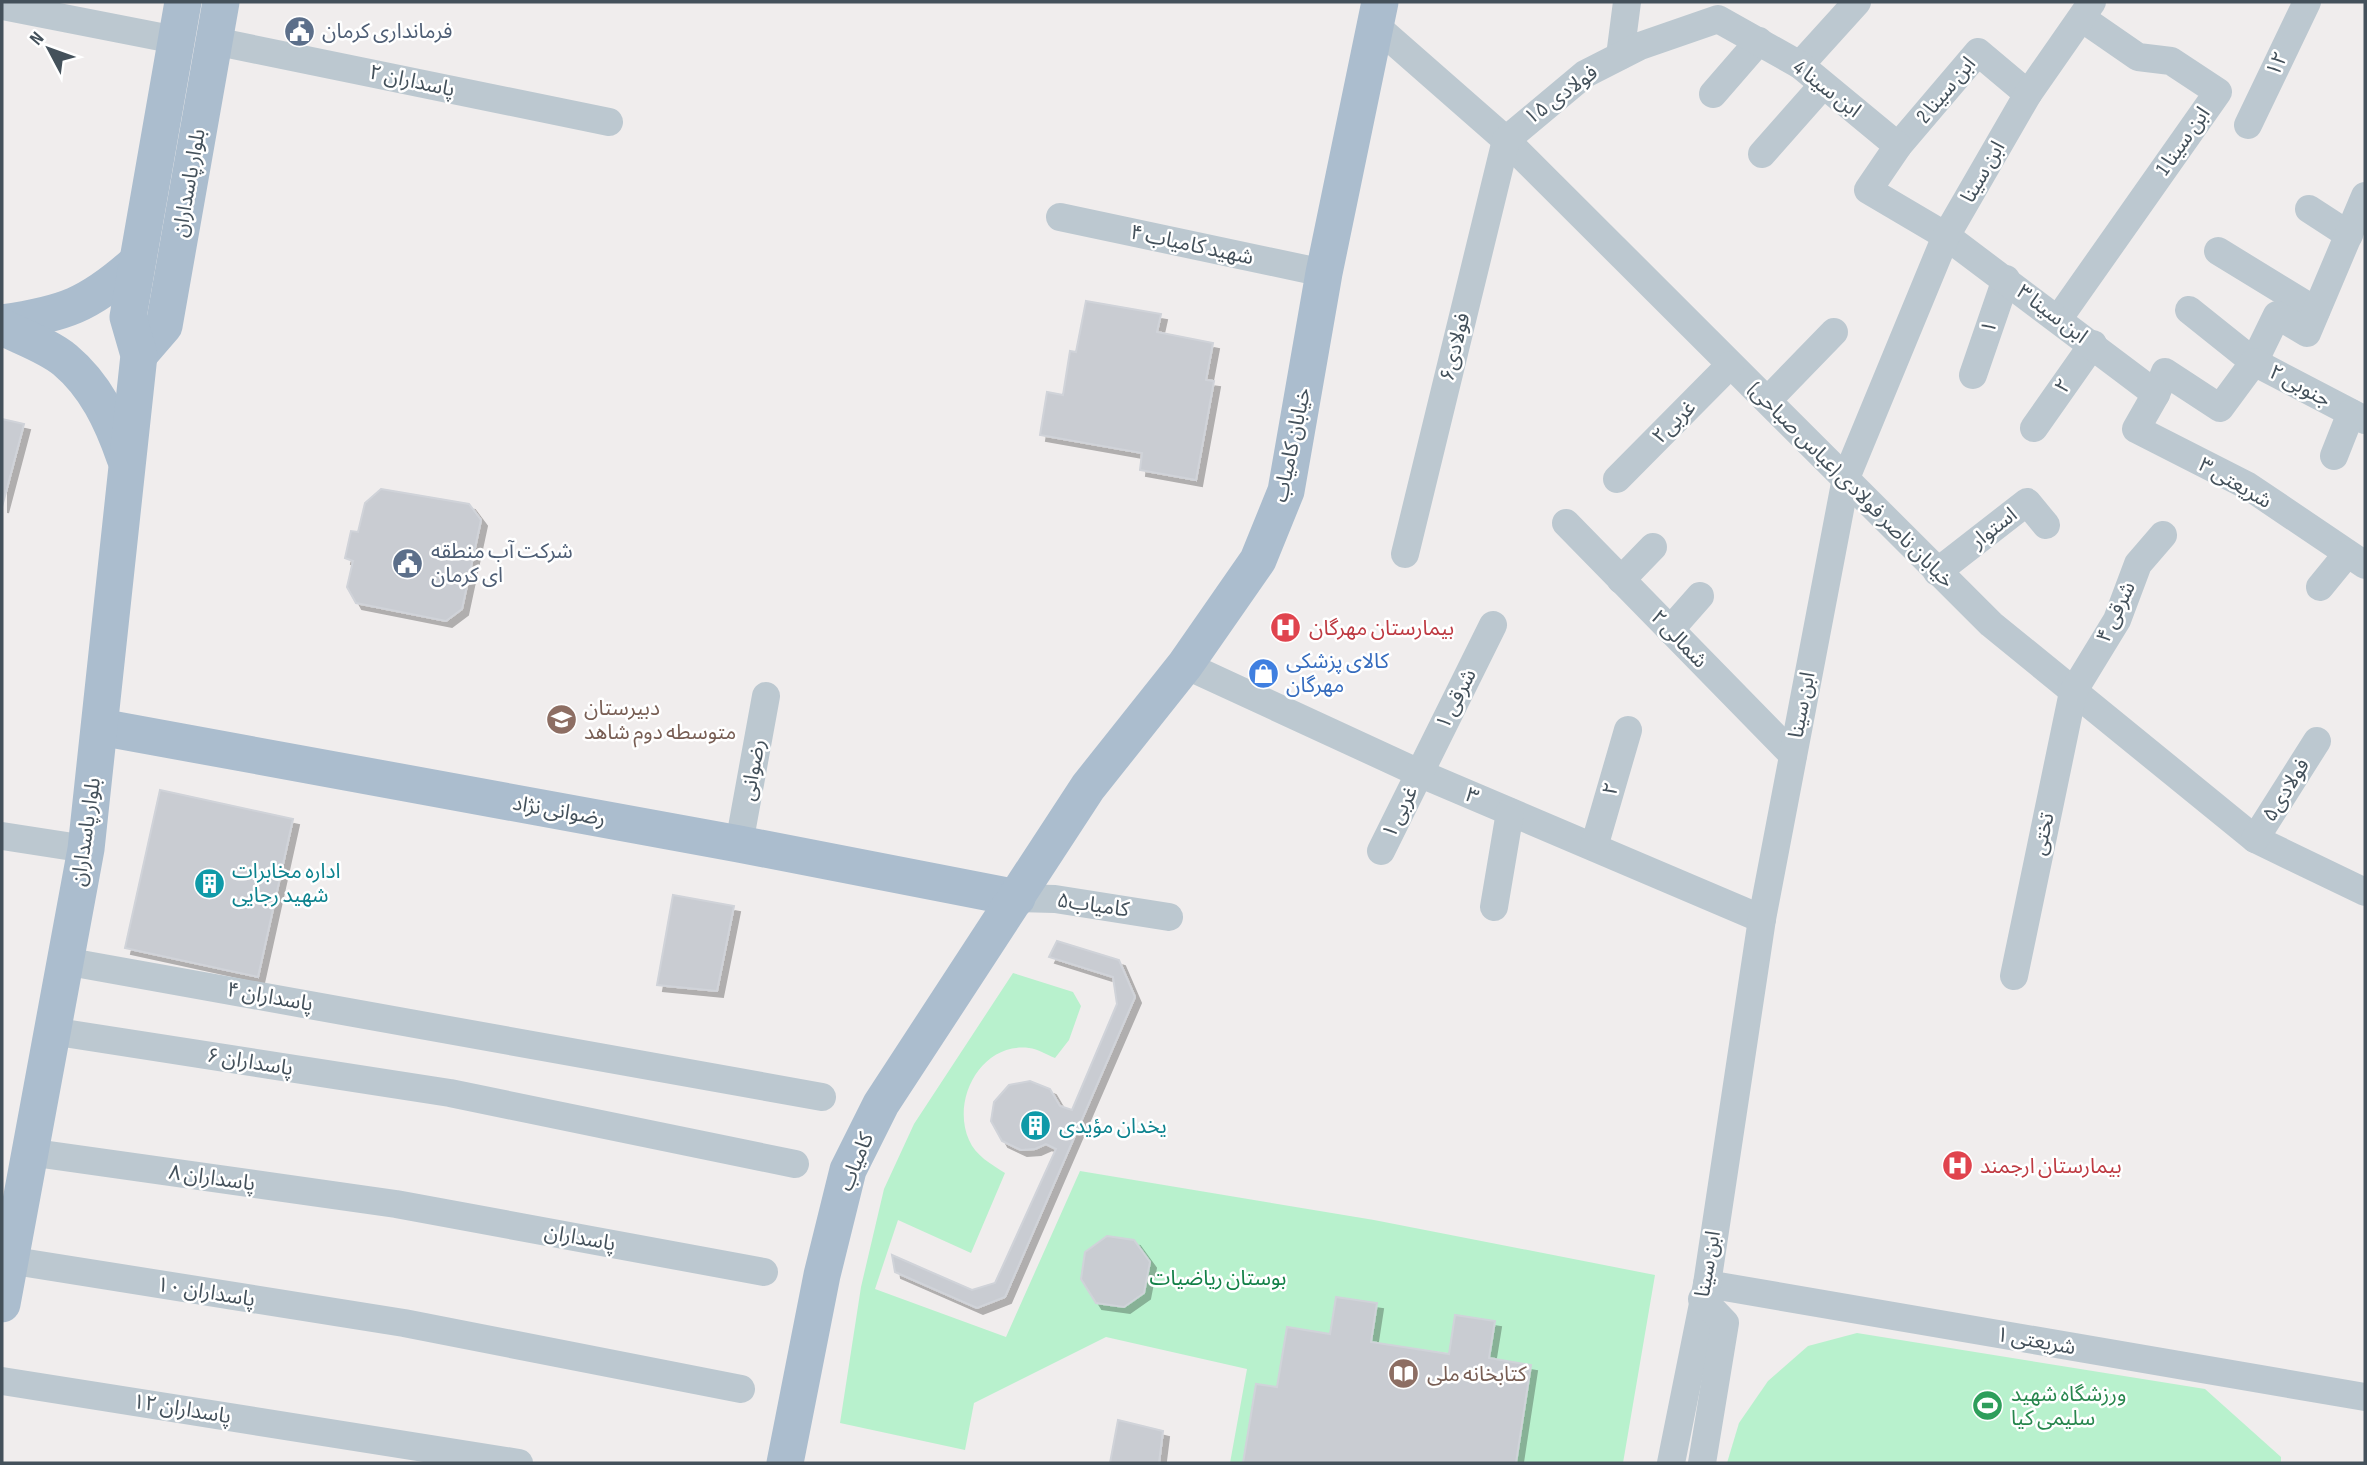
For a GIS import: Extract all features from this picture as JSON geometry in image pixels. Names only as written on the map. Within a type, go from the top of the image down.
[{"type":"main road","name":"بلوار پاسداران","points":[[2,1304],[5,1263],[29,1152],[86,849],[139,355],[128,317],[183,2]]},
{"type":"main road","name":"بلوار پاسداران","points":[[139,355],[164,326],[221,2]]},
{"type":"main road","name":"خیابان کامیاب","points":[[1017,898],[1088,787],[1185,665],[1258,560],[1286,491],[1324,273],[1378,14]]},
{"type":"main road","points":[[2,325],[76,308],[106,290],[136,264]]},
{"type":"main road","points":[[2,325],[64,359],[90,387],[110,416],[127,464]]},
{"type":"main road","name":"رضوانی نژاد","points":[[100,727],[739,844],[1017,898]]},
{"type":"main road","name":"کامیاب","points":[[785,1463],[822,1275],[848,1170],[881,1104],[1017,898]]},
{"type":"street","points":[[1620,56],[1627,2]]},
{"type":"street","points":[[1800,65],[1857,2]]},
{"type":"street","name":"۱۲","points":[[2248,125],[2306,2]]},
{"type":"street","points":[[2,6],[176,40]]},
{"type":"street","name":"ابن سینا","points":[[1671,1463],[1704,1292],[1762,919],[1846,478],[1947,236],[2028,94],[2087,10]]},
{"type":"street","name":"ابن سینا 1","points":[[2059,318],[2218,92],[2171,61],[2138,57],[2087,10]]},
{"type":"street","name":"خیابان ناصر فولادی (عباس صباحی)","points":[[1378,14],[1991,624],[2255,839],[2365,892]]},
{"type":"street","name":"ابن سینا 4","points":[[1620,56],[1718,19],[1800,65],[1898,146]]},
{"type":"street","name":"پاسداران ۲","points":[[214,41],[609,122]]},
{"type":"street","points":[[1713,94],[1759,41]]},
{"type":"street","name":"ابن سینا 2","points":[[1898,146],[1978,52],[2028,94]]},
{"type":"street","name":"فولادی ۱۵","points":[[1506,139],[1585,74],[1620,56]]},
{"type":"street","points":[[1762,155],[1823,85]]},
{"type":"street","name":"فولادی۶","points":[[1405,554],[1506,139]]},
{"type":"street","points":[[1898,146],[1868,190],[1947,236]]},
{"type":"street","points":[[2189,310],[2254,362],[2277,315],[2307,333],[2365,196]]},
{"type":"street","points":[[2309,209],[2349,235]]},
{"type":"street","name":"شهید کامیاب ۴","points":[[1060,217],[1324,273]]},
{"type":"street","name":"ابن سینا ۳","points":[[1947,236],[2059,318],[2156,394]]},
{"type":"street","points":[[2218,251],[2316,311]]},
{"type":"street","name":"۱","points":[[1973,374],[2006,279]]},
{"type":"street","points":[[1768,400],[1834,332]]},
{"type":"street","name":"۲","points":[[2034,428],[2093,344]]},
{"type":"street","name":"۲ جنوبی","points":[[2156,394],[2165,372],[2220,408],[2254,362],[2358,417]]},
{"type":"street","name":"غربی۲","points":[[1617,479],[1731,365]]},
{"type":"street","name":"شریعتی ۳","points":[[2156,394],[2136,429],[2248,486],[2356,560]]},
{"type":"street","points":[[2334,456],[2358,417]]},
{"type":"street","name":"استوار","points":[[1937,572],[2027,502],[2046,525]]},
{"type":"street","name":"۲ شمالی","points":[[1566,523],[1793,755]]},
{"type":"street","name":"۴ شرقی","points":[[2073,692],[2117,620],[2138,564],[2163,535]]},
{"type":"street","points":[[1621,580],[1653,547]]},
{"type":"street","points":[[2320,587],[2356,560]]},
{"type":"street","points":[[1670,629],[1700,596]]},
{"type":"street","name":"۱ شرقی","points":[[1419,773],[1493,625]]},
{"type":"street","name":"۳","points":[[1185,665],[1419,773],[1762,919]]},
{"type":"street","name":"تختی","points":[[2014,976],[2073,692]]},
{"type":"street","name":"رضوانی","points":[[739,844],[766,696]]},
{"type":"street","name":"۲","points":[[1594,847],[1628,730]]},
{"type":"street","name":"فولادی۵","points":[[2255,839],[2317,740]]},
{"type":"street","name":"۱ غربی","points":[[1381,851],[1419,773]]},
{"type":"street","points":[[1494,907],[1510,812]]},
{"type":"street","points":[[2,836],[86,849]]},
{"type":"street","name":"کامیاب۵","points":[[1017,898],[1055,899],[1169,917]]},
{"type":"street","name":"پاسداران ۴","points":[[64,961],[822,1097]]},
{"type":"street","name":"پاسداران ۶","points":[[51,1031],[450,1093],[795,1164]]},
{"type":"street","name":"پاسداران ۸","points":[[29,1152],[396,1205]]},
{"type":"street","name":"پاسداران","points":[[396,1205],[764,1272]]},
{"type":"street","name":"پاسداران ۱۰","points":[[5,1263],[404,1323],[741,1389]]},
{"type":"street","points":[[1702,1463],[1725,1323],[1704,1292]]},
{"type":"street","name":"شریعتی ۱","points":[[1704,1292],[2365,1397]]},
{"type":"street","name":"پاسداران ۱۲","points":[[2,1381],[519,1463]]},
{"type":"green space","name":"بوستان ریاضیات","points":[[1013,973],[1073,992],[1081,1006],[1069,1040],[1055,1058],[1029,1048],[1012,1049],[997,1054],[984,1064],[967,1092],[964,1124],[969,1140],[980,1155],[1005,1173],[971,1253],[898,1220],[875,1289],[1006,1337],[1080,1171],[1374,1220],[1655,1275],[1623,1463],[1516,1463],[1531,1365],[1371,1342],[1377,1303],[1336,1297],[1330,1334],[1287,1328],[1277,1387],[1256,1385],[1243,1463],[1230,1463],[1247,1369],[1106,1337],[974,1403],[965,1450],[840,1423],[861,1287],[884,1189],[914,1124]]},
{"type":"green space","name":"ورزشگاه شهید سلیمی کیا","points":[[1857,1333],[2205,1389],[2281,1457],[2281,1463],[1727,1463],[1739,1423],[1768,1381],[1808,1346]]},
{"type":"building","points":[[1086,301],[1161,314],[1157,332],[1213,343],[1206,380],[1214,381],[1196,480],[1140,470],[1142,453],[1040,435],[1047,392],[1063,395],[1070,351],[1076,352]]},
{"type":"building","points":[[2,419],[24,424],[2,507]]},
{"type":"building","points":[[381,489],[469,504],[481,520],[462,609],[446,621],[356,603],[347,587],[353,561],[345,558],[351,531],[358,532],[365,503]]},
{"type":"building","name":"اداره مخابرات شهید رجایی","points":[[160,790],[293,819],[258,977],[125,948]]},
{"type":"building","points":[[673,895],[734,906],[717,991],[657,985]]},
{"type":"building","name":"یخدان مؤیدی","points":[[1057,941],[1119,960],[1135,997],[1005,1297],[977,1308],[895,1272],[892,1255],[972,1290],[995,1283],[1056,1149],[1046,1144],[1035,1149],[1021,1150],[1002,1141],[991,1121],[994,1102],[1009,1085],[1030,1081],[1050,1089],[1060,1106],[1072,1110],[1117,1004],[1113,977],[1049,957]]},
{"type":"building","points":[[1107,1236],[1134,1240],[1150,1262],[1144,1293],[1124,1307],[1096,1303],[1081,1279],[1085,1252]]},
{"type":"building","name":"کتابخانه ملی","points":[[1336,1297],[1377,1303],[1371,1342],[1449,1354],[1455,1315],[1495,1321],[1489,1358],[1531,1365],[1516,1463],[1243,1463],[1256,1384],[1277,1387],[1287,1327],[1330,1334]]},
{"type":"building","points":[[1118,1420],[1163,1431],[1159,1463],[1110,1463]]},
{"type":"place","name":"فرمانداری کرمان","points":[[299,31]]},
{"type":"place","name":"شرکت آب منطقه ای کرمان","points":[[408,563]]},
{"type":"place","name":"بیمارستان مهرگان","points":[[1286,628]]},
{"type":"place","name":"کالای پزشکی مهرگان","points":[[1263,673]]},
{"type":"place","name":"دبیرستان متوسطه دوم شاهد","points":[[561,720]]},
{"type":"place","name":"اداره مخابرات شهید رجایی","points":[[209,883]]},
{"type":"place","name":"یخدان مؤیدی","points":[[1036,1126]]},
{"type":"place","name":"بیمارستان ارجمند","points":[[1957,1166]]},
{"type":"place","name":"کتابخانه ملی","points":[[1404,1374]]},
{"type":"place","name":"ورزشگاه شهید سلیمی کیا","points":[[1988,1406]]}]
